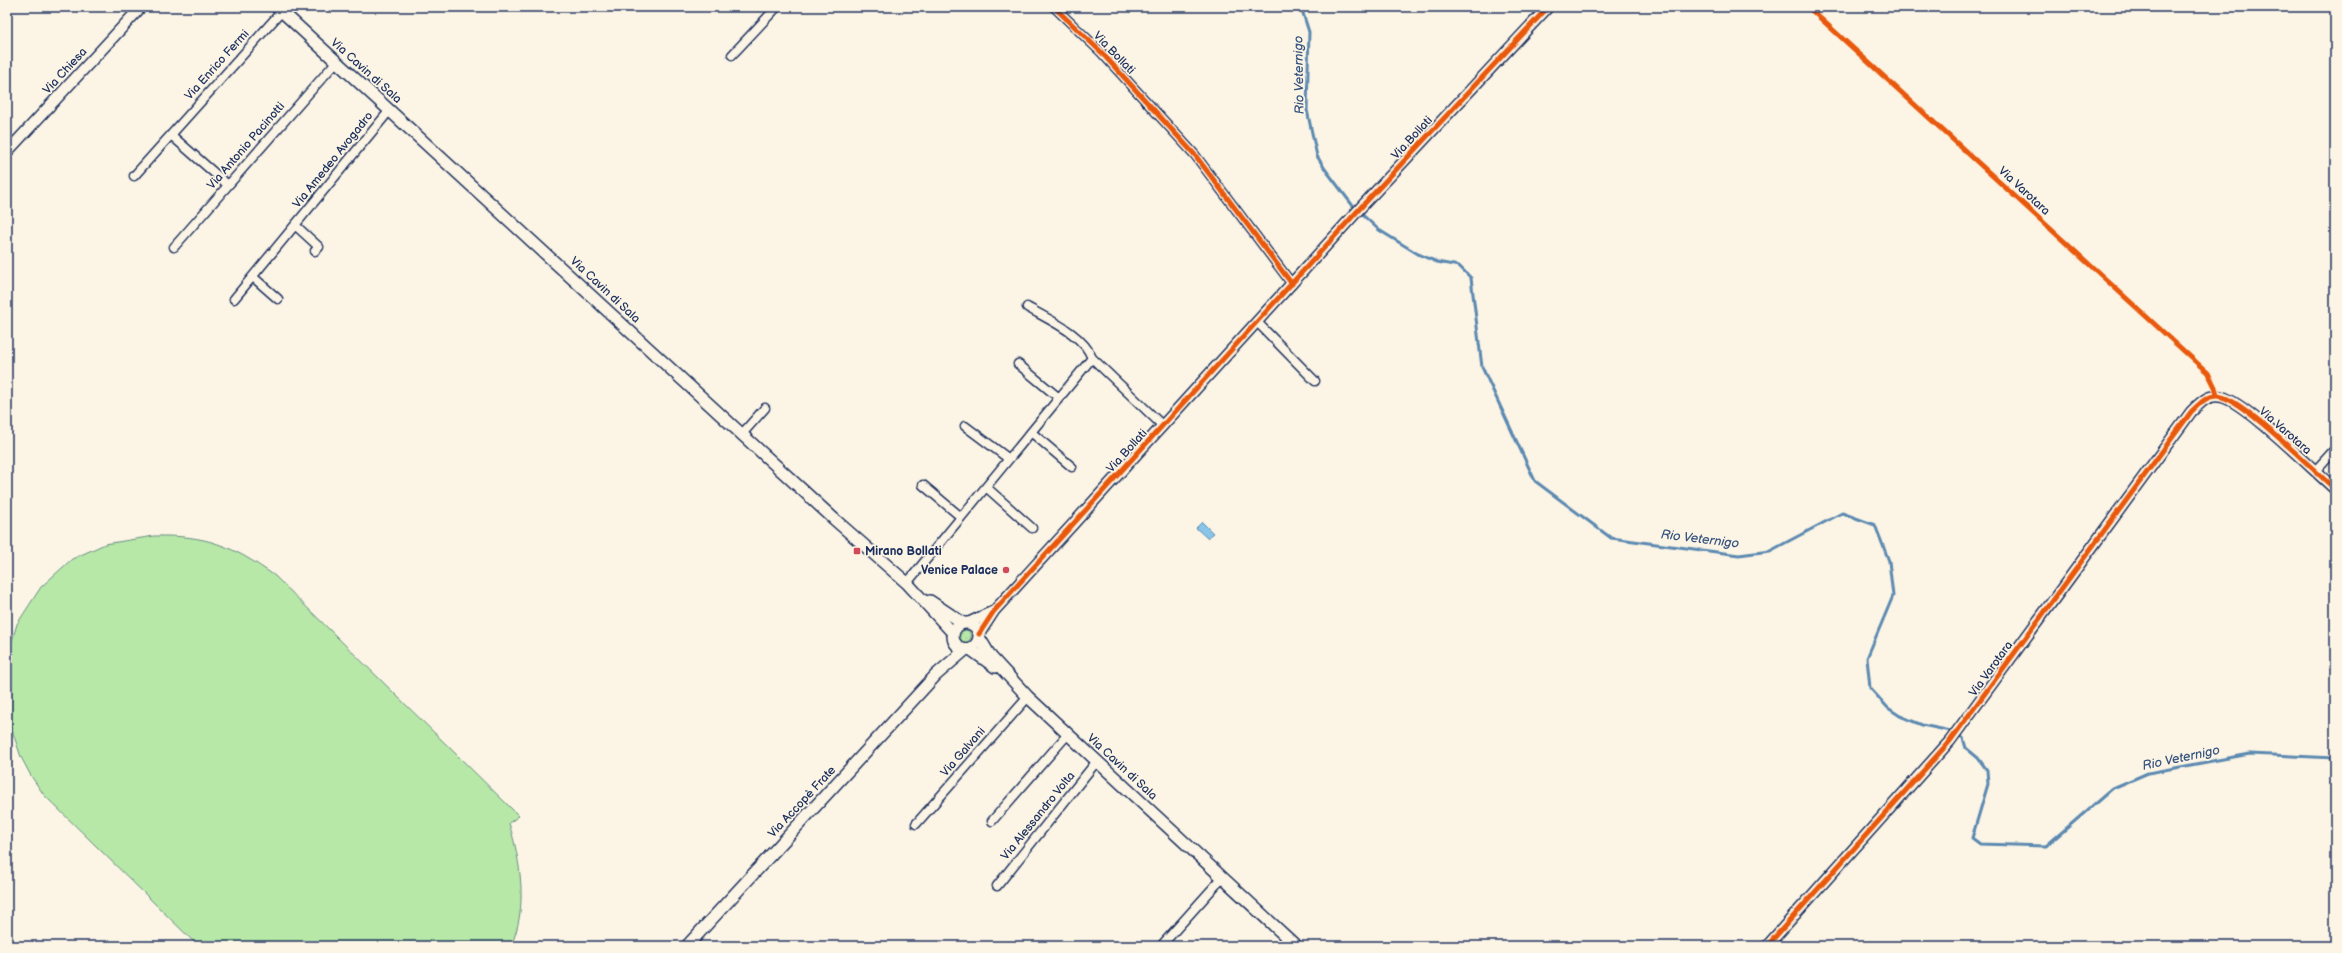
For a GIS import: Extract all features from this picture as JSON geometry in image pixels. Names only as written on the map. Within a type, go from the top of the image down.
[{"type":"main road","name":"Via Cavin di Sala","points":[[279,9],[742,434],[907,582],[953,637]]},
{"type":"main road","name":"Via Cavin di Sala","points":[[916,592],[966,623]]},
{"type":"main road","points":[[966,623],[975,627],[979,636],[976,644],[967,649],[957,647],[953,637],[958,625],[966,623]]},
{"type":"main road","name":"Via Cavin di Sala","points":[[979,636],[991,657],[1028,696],[1296,946]]},
{"type":"main road","name":"Via Accopè Frate","points":[[936,675],[946,659],[953,637]]},
{"type":"main road","name":"Via Cavin di Sala","points":[[967,649],[1006,674]]},
{"type":"main road","name":"Via Accopè Frate","points":[[687,946],[936,675],[967,649]]},
{"type":"street","name":"Via Chiesa","points":[[7,152],[142,7]]},
{"type":"street","points":[[732,55],[777,7]]},
{"type":"street","name":"Via Bollati","points":[[1054,7],[1101,52],[1196,155],[1292,284]]},
{"type":"street","name":"Via Bollati","points":[[979,636],[994,612],[1363,205],[1548,7]]},
{"type":"street","name":"Via Enrico Fermi","points":[[134,176],[279,9]]},
{"type":"street","name":"Via Antonio Pacinotti","points":[[174,247],[336,61]]},
{"type":"street","name":"Via Amedeo Avogadro","points":[[234,300],[390,110]]},
{"type":"street","points":[[171,135],[228,185]]},
{"type":"street","name":"Via Amedeo Avogadro","points":[[295,225],[319,247],[315,251]]},
{"type":"street","points":[[253,277],[278,299]]},
{"type":"street","points":[[1027,306],[1078,339],[1088,348],[1092,358],[1163,426]]},
{"type":"street","points":[[1257,322],[1315,381]]},
{"type":"street","points":[[907,582],[1092,358]]},
{"type":"street","points":[[1018,364],[1059,398]]},
{"type":"street","name":"Via Varotara","points":[[1767,946],[1959,730],[2191,412],[2202,401],[2217,396],[2232,400],[2335,489]]},
{"type":"street","points":[[742,434],[765,408]]},
{"type":"street","points":[[965,426],[1009,459]]},
{"type":"street","points":[[1031,432],[1072,467]]},
{"type":"street","points":[[2315,471],[2335,449]]},
{"type":"street","points":[[923,485],[961,517]]},
{"type":"street","points":[[986,487],[1032,528]]},
{"type":"street","name":"Via Bollati","points":[[966,623],[994,612]]},
{"type":"street","name":"Via Galvani","points":[[916,824],[1028,696]]},
{"type":"street","points":[[992,821],[1068,734]]},
{"type":"street","name":"Via Alessandro Volta","points":[[997,886],[1097,761]]},
{"type":"street","points":[[1161,946],[1222,878]]},
{"type":"green space","points":[[154,536],[189,537],[218,544],[231,549],[275,576],[519,816],[509,823],[517,854],[521,885],[520,916],[511,946],[198,946],[44,795],[31,776],[21,757],[7,715],[7,658],[17,624],[41,587],[72,559],[105,544]]},
{"type":"green space","points":[[963,630],[967,630],[971,636],[967,642],[963,642],[959,638],[959,634]]},
{"type":"water","points":[[1202,522],[1213,533],[1207,538],[1196,528]]},
{"type":"waterway","name":"Rio Veternigo","points":[[1301,7],[1309,32],[1307,110],[1317,156],[1353,206],[1379,230],[1418,254],[1437,262],[1459,266],[1471,278],[1482,367],[1535,481],[1611,538],[1739,555],[1770,551],[1842,513],[1875,525],[1889,561],[1893,596],[1867,658],[1870,688],[1888,708],[1900,716],[1922,725],[1951,731],[1963,738],[1966,748],[1978,758],[1987,770],[1988,784],[1972,838],[1980,844],[2046,846],[2113,788],[2148,773],[2250,754],[2335,758]]},
{"type":"cycle path","points":[[1054,7],[1101,52],[1195,155],[1292,284]]},
{"type":"cycle path","points":[[979,634],[994,611],[1363,205],[1548,7]]},
{"type":"cycle path","points":[[1808,7],[2208,373],[2215,387],[2217,396]]},
{"type":"cycle path","points":[[1767,946],[1950,741],[2191,412],[2201,402],[2213,396],[2222,397],[2233,402],[2279,438],[2335,489]]},
{"type":"place","name":"Mirano Bollati","points":[[857,551]]},
{"type":"place","name":"Venice Palace","points":[[1006,570]]}]
